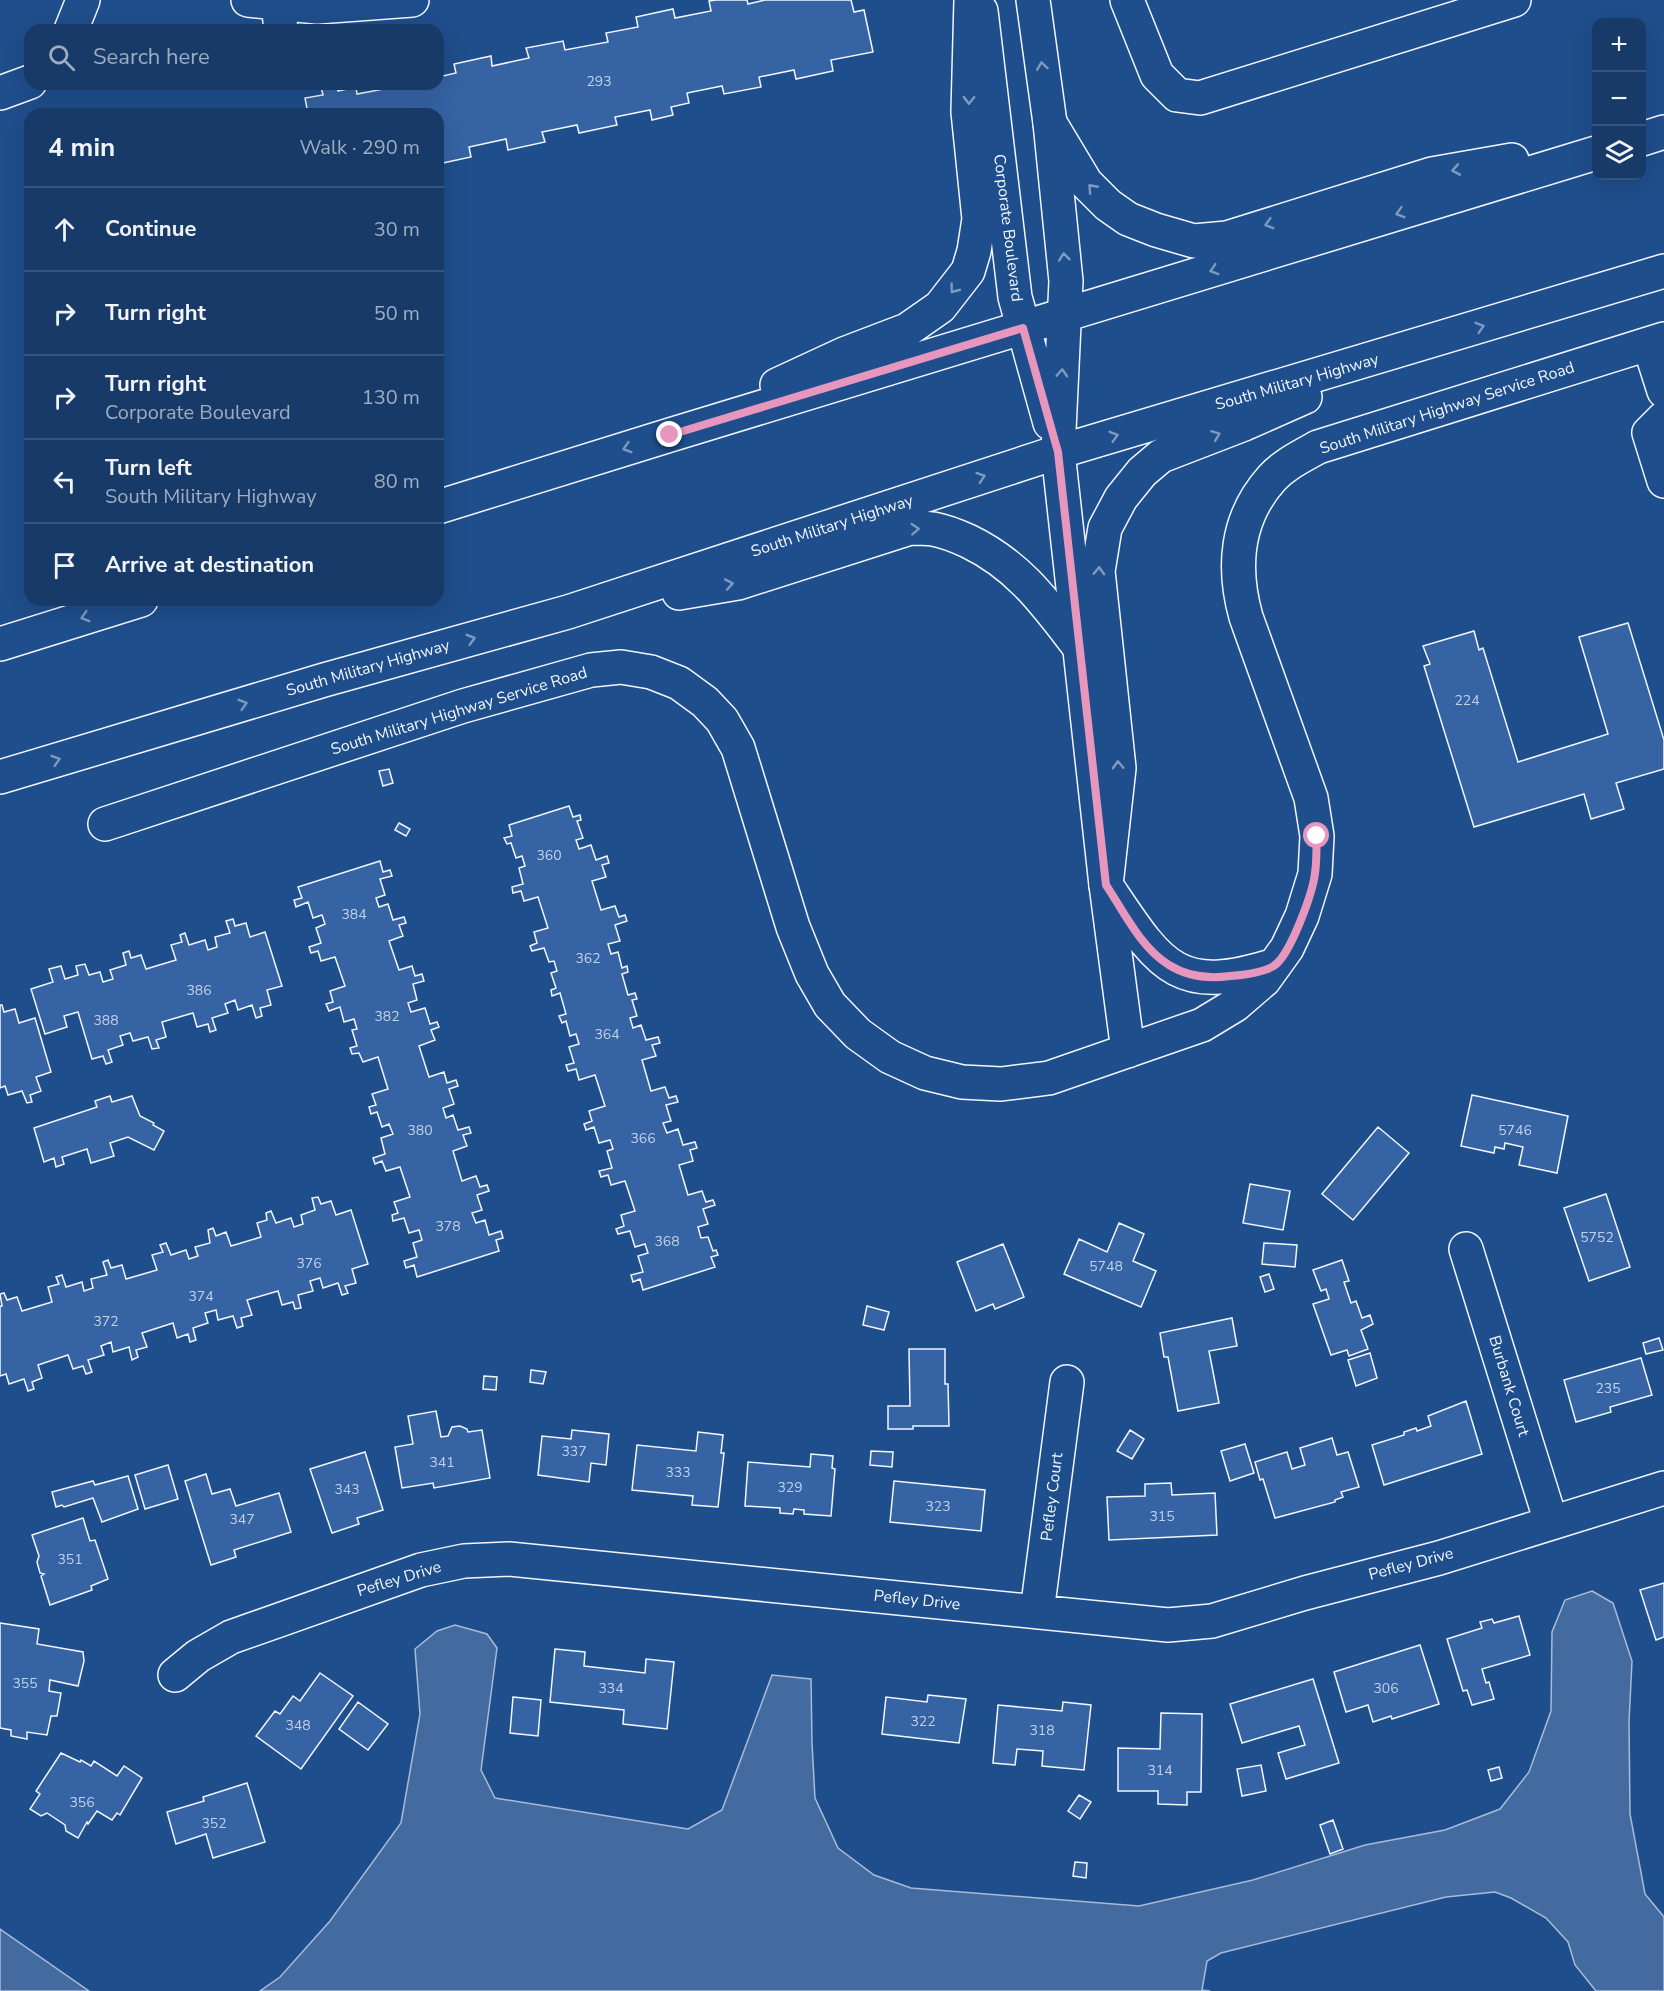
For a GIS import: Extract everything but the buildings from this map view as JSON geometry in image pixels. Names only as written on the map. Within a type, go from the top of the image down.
[{"type":"street","points":[[73,24],[83,0]]},
{"type":"street","points":[[670,435],[844,354],[907,330],[940,307],[968,271],[979,219],[968,112],[971,0]]},
{"type":"street","name":"Corporate Boulevard","points":[[980,0],[1015,297],[1058,452]]},
{"type":"street","points":[[1127,0],[1157,75],[1177,95],[1200,98],[1514,0]]},
{"type":"street","points":[[269,11],[317,7],[400,10]]},
{"type":"street","name":"Corporate Boulevard","points":[[1032,10],[1050,123],[1066,281],[1058,452],[1106,885],[1128,1051]]},
{"type":"street","points":[[0,93],[24,84]]},
{"type":"street","points":[[1050,123],[1086,183],[1108,205],[1128,219],[1194,241],[1227,238],[1432,174],[1592,147]]},
{"type":"street","points":[[444,505],[1592,154]]},
{"type":"street","name":"South Military Highway","points":[[0,777],[324,680],[568,612],[1058,452],[1664,271]]},
{"type":"street","points":[[1656,342],[1664,391]]},
{"type":"street","name":"South Military Highway Service Road","points":[[105,824],[463,706],[591,670],[621,667],[651,672],[679,683],[705,702],[722,720],[738,748],[793,927],[812,974],[830,1005],[858,1034],[890,1057],[925,1073],[972,1083],[1001,1084],[1049,1078],[1202,1024],[1235,1005],[1264,980],[1287,948],[1302,916],[1315,874],[1317,836],[1311,798],[1246,617],[1237,562],[1241,536],[1255,502],[1273,477],[1294,460],[1318,447],[1656,342]]},
{"type":"street","points":[[1275,965],[1246,974],[1214,978],[1189,975],[1167,964],[1150,948],[1106,885],[1119,768],[1098,571],[1105,528],[1121,498],[1142,472],[1161,456],[1244,424],[1424,344]]},
{"type":"street","points":[[1664,418],[1649,433],[1664,481]]},
{"type":"street","points":[[568,612],[738,583],[910,528],[934,529],[961,538],[990,552],[1017,573],[1042,598],[1080,648]]},
{"type":"street","points":[[0,644],[122,606]]},
{"type":"street","name":"Burbank Court","points":[[1466,1249],[1551,1522]]},
{"type":"street","name":"Pefley Court","points":[[1036,1612],[1066,1382]]},
{"type":"street","name":"Pefley Drive","points":[[175,1675],[198,1656],[231,1637],[421,1570],[464,1561],[508,1559],[1168,1625],[1212,1621],[1305,1593],[1439,1558],[1664,1488]]},
{"type":"water","points":[[1592,1591],[1613,1603],[1632,1661],[1629,1722],[1630,1814],[1645,1894],[1664,1917],[1664,1991],[1596,1991],[1575,1965],[1568,1942],[1546,1918],[1511,1898],[1495,1892],[1446,1897],[1221,1953],[1207,1961],[1202,1990],[1210,1991],[260,1991],[280,1977],[330,1921],[401,1823],[420,1714],[415,1649],[437,1631],[455,1625],[487,1634],[497,1648],[481,1770],[495,1798],[688,1829],[722,1810],[772,1675],[811,1679],[815,1798],[838,1848],[874,1875],[911,1888],[1139,1906],[1253,1880],[1365,1845],[1445,1830],[1500,1809],[1529,1772],[1551,1711],[1552,1632],[1565,1600]]},
{"type":"water","points":[[0,1929],[89,1991],[0,1991]]},
{"type":"route","points":[[670,435],[1023,328],[1058,452],[1106,885],[1143,939],[1167,964],[1189,975],[1214,978],[1246,974],[1275,965],[1287,948],[1302,916],[1315,874],[1317,836]]}]
